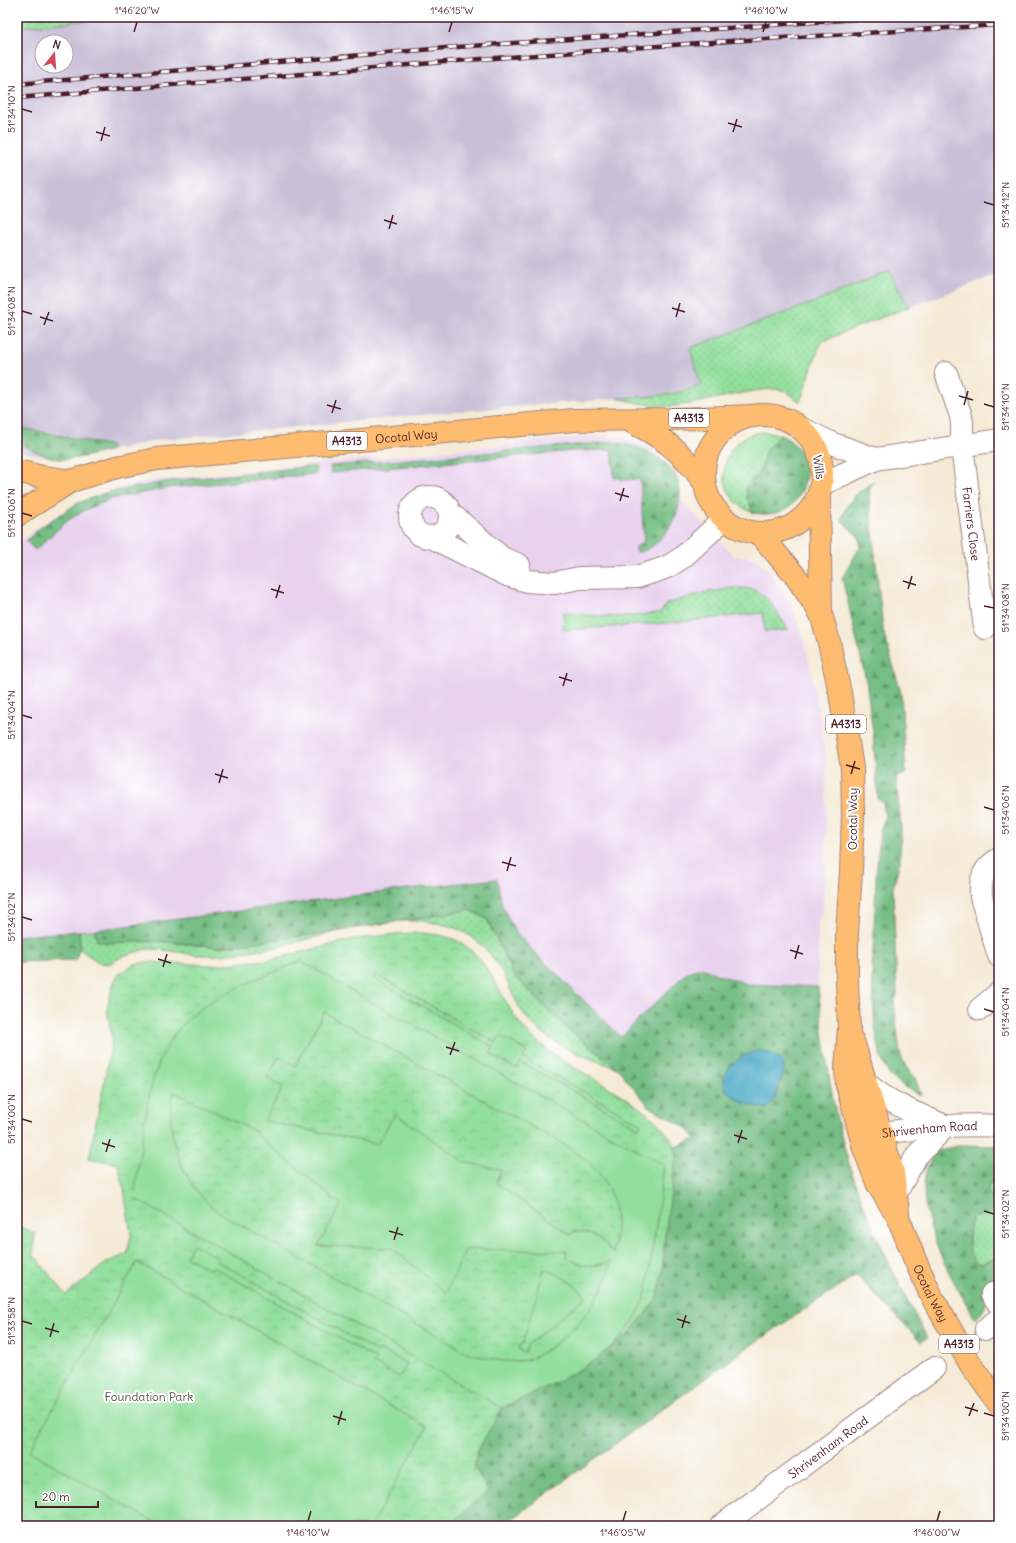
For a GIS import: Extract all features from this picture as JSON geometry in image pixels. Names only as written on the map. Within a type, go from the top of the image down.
[{"type":"main road","name":"Ocotal Way","points":[[17,515],[71,481],[117,467],[157,459],[566,420],[753,416]]},
{"type":"main road","name":"Wills","points":[[753,416],[776,417],[798,427],[810,439],[818,454],[822,471],[820,489],[808,512],[792,526],[779,531],[759,533],[740,529],[724,519],[711,502],[704,482],[704,466],[712,443],[723,430],[730,425],[753,416]]},
{"type":"main road","name":"Ocotal Way","points":[[625,419],[659,436],[672,446],[690,464],[704,482]]},
{"type":"main road","name":"Ocotal Way","points":[[17,472],[71,481]]},
{"type":"main road","name":"Ocotal Way","points":[[820,489],[821,614],[839,687],[852,768],[853,835],[847,960],[849,1028],[846,1072],[847,1085],[871,1134],[893,1172],[898,1217]]},
{"type":"main road","name":"Ocotal Way","points":[[759,533],[797,578],[821,614]]},
{"type":"main road","name":"Ocotal Way","points":[[849,1028],[865,1082],[878,1185],[898,1217],[932,1297],[971,1365],[999,1404]]},
{"type":"street","name":"Farriers Close","points":[[946,373],[961,416],[962,446],[990,600],[985,628]]},
{"type":"street","points":[[798,427],[832,443],[876,459]]},
{"type":"street","points":[[820,489],[876,459],[999,440]]},
{"type":"street","points":[[579,578],[556,571],[513,564],[502,558],[450,513],[444,503],[434,498],[430,497],[421,500],[411,512],[412,524],[420,534],[431,537],[517,579],[555,583],[579,578],[637,577],[659,570],[669,566],[683,557],[724,519]]},
{"type":"street","points":[[431,537],[437,536],[446,529],[450,518],[450,513]]},
{"type":"street","points":[[999,859],[991,864],[987,870],[982,878],[981,887],[981,897],[999,956]]},
{"type":"street","points":[[980,1009],[999,993]]},
{"type":"street","points":[[865,1082],[876,1092],[896,1104],[946,1126],[917,1155],[896,1193]]},
{"type":"street","name":"Shrivenham Road","points":[[871,1134],[974,1124],[999,1126]]},
{"type":"street","name":"Shrivenham Road","points":[[720,1526],[934,1368]]},
{"type":"shaded area","points":[[131,17],[999,17],[999,274],[909,307],[889,272],[815,302],[690,348],[701,385],[694,388],[653,396],[496,408],[157,440],[80,458],[59,459],[17,450],[17,27]]},
{"type":"shaded area","points":[[593,436],[624,438],[654,450],[676,472],[680,499],[734,556],[746,556],[757,560],[766,568],[779,584],[791,605],[800,627],[820,717],[826,761],[826,854],[823,912],[818,921],[818,987],[747,984],[701,968],[621,1037],[532,950],[514,930],[502,905],[497,879],[407,889],[95,930],[17,936],[17,546],[37,528],[78,503],[108,490],[147,481]]},
{"type":"green space","points":[[17,17],[131,17],[17,27]]},
{"type":"green space","points":[[889,271],[909,307],[821,342],[800,402],[787,392],[776,389],[748,392],[674,406],[652,405],[617,398],[671,394],[692,389],[701,385],[690,348],[815,302]]},
{"type":"green space","points":[[17,427],[108,445],[111,446],[111,450],[78,458],[58,459],[17,443]]},
{"type":"green space","points":[[757,432],[773,432],[788,439],[799,450],[806,465],[806,481],[803,489],[794,502],[781,511],[773,514],[757,514],[742,507],[731,496],[724,481],[724,465],[731,450],[742,439]]},
{"type":"green space","points":[[780,435],[792,442],[801,453],[806,469],[803,487],[795,502],[788,508],[777,513],[770,514],[753,513],[747,497],[746,485],[756,477],[762,467],[766,449]]},
{"type":"green space","points":[[611,442],[629,445],[647,451],[669,468],[675,475],[678,483],[680,499],[672,524],[656,543],[644,551],[636,552],[636,547],[644,541],[640,479],[621,480],[620,478],[614,478],[612,450],[573,451],[331,473],[330,466]]},
{"type":"green space","points":[[315,466],[316,474],[168,488],[111,499],[87,509],[68,520],[35,550],[26,541],[41,527],[78,503],[105,493],[170,481]]},
{"type":"green space","points":[[874,481],[870,487],[869,497],[883,630],[901,693],[906,773],[896,778],[901,827],[900,861],[893,888],[897,993],[894,1004],[900,1054],[906,1067],[915,1078],[921,1095],[906,1088],[889,1075],[881,1058],[875,1027],[872,977],[876,876],[880,830],[885,818],[883,803],[878,799],[873,733],[866,680],[842,578],[860,547],[859,537],[841,520],[853,498],[862,489]]},
{"type":"green space","points":[[733,588],[750,589],[762,595],[777,612],[788,630],[765,632],[763,613],[668,623],[564,630],[563,612],[588,615],[636,616],[661,612],[666,604],[703,593]]},
{"type":"green space","points":[[497,879],[502,905],[514,930],[532,950],[621,1037],[687,972],[701,968],[747,984],[818,987],[830,1082],[843,1143],[852,1172],[862,1201],[886,1257],[927,1338],[921,1342],[856,1275],[747,1348],[502,1526],[447,1526],[488,1491],[474,1466],[477,1452],[502,1408],[581,1369],[628,1335],[658,1297],[676,1157],[675,1147],[696,1139],[687,1128],[650,1107],[617,1068],[562,1024],[513,974],[487,919],[469,910],[326,933],[219,947],[157,941],[107,943],[97,941],[95,930],[407,889]]},
{"type":"green space","points":[[469,909],[487,919],[513,974],[562,1024],[617,1068],[568,1049],[546,1036],[523,1013],[501,970],[491,956],[481,944],[470,936],[458,929],[431,922],[400,921]]},
{"type":"green space","points":[[348,929],[276,947],[222,955],[197,955],[158,949],[146,949],[123,956],[109,964],[100,963],[79,949],[79,931],[95,930],[97,940],[107,943],[157,941],[219,947]]},
{"type":"green space","points":[[79,931],[80,943],[76,960],[17,962],[17,936]]},
{"type":"green space","points":[[421,933],[453,939],[467,947],[479,958],[524,1029],[561,1060],[610,1088],[641,1109],[655,1120],[675,1146],[676,1157],[658,1297],[628,1335],[581,1369],[502,1408],[477,1452],[474,1466],[488,1491],[447,1526],[17,1526],[17,1226],[35,1233],[33,1254],[66,1295],[106,1263],[127,1254],[131,1235],[124,1189],[118,1164],[89,1158],[112,1039],[107,1009],[114,982],[119,974],[134,964],[147,962],[213,965],[269,960],[354,939],[395,934]]},
{"type":"green space","points":[[301,961],[350,990],[664,1165],[645,1298],[632,1323],[618,1340],[601,1355],[583,1368],[563,1379],[502,1408],[134,1198],[149,1099],[157,1067],[172,1038],[182,1025],[207,1004],[233,990]],"holes":[[[324,1012],[579,1154],[592,1165],[602,1177],[614,1203],[616,1235],[613,1254],[600,1239],[593,1235],[573,1231],[571,1235],[496,1183],[501,1170],[465,1162],[395,1114],[377,1144],[264,1121],[283,1087],[267,1078],[279,1057],[295,1066]],[[174,1092],[257,1132],[256,1134],[341,1205],[318,1246],[392,1248],[446,1293],[466,1249],[567,1251],[566,1257],[583,1265],[598,1265],[611,1261],[603,1286],[589,1310],[572,1330],[551,1347],[536,1356],[526,1360],[503,1361],[466,1352],[223,1215],[204,1199],[189,1179],[178,1157],[171,1122],[171,1107]]]},
{"type":"green space","points":[[375,974],[496,1043],[500,1036],[527,1051],[523,1058],[641,1124],[639,1128],[521,1062],[516,1069],[490,1054],[494,1047],[373,978]]},
{"type":"green space","points":[[962,1145],[999,1146],[999,1179],[994,1180],[987,1190],[993,1200],[994,1208],[989,1214],[973,1218],[971,1223],[969,1244],[972,1257],[976,1262],[981,1264],[999,1257],[999,1288],[986,1300],[983,1311],[975,1319],[952,1279],[940,1254],[932,1233],[924,1195],[926,1171],[930,1160],[936,1151]]},
{"type":"green space","points":[[999,1179],[999,1257],[981,1264],[972,1257],[970,1251],[969,1237],[971,1223],[973,1218],[989,1214],[993,1200],[987,1190],[994,1180]]},
{"type":"green space","points":[[193,1244],[218,1258],[217,1261],[379,1353],[381,1350],[407,1364],[399,1377],[374,1363],[376,1359],[213,1267],[211,1270],[186,1257]]},
{"type":"green space","name":"Foundation Park","points":[[137,1262],[427,1427],[371,1526],[161,1526],[29,1451]]},
{"type":"green space","points":[[544,1269],[567,1280],[586,1297],[527,1345],[526,1351],[521,1352],[518,1347],[523,1343]]},
{"type":"water","points":[[758,1050],[775,1055],[783,1063],[784,1071],[775,1098],[767,1109],[744,1103],[726,1091],[724,1081],[726,1073],[733,1064],[743,1057]]},
{"type":"railway","points":[[17,84],[457,47],[885,17]]},
{"type":"railway","points":[[17,98],[469,60],[713,42],[999,25]]}]
